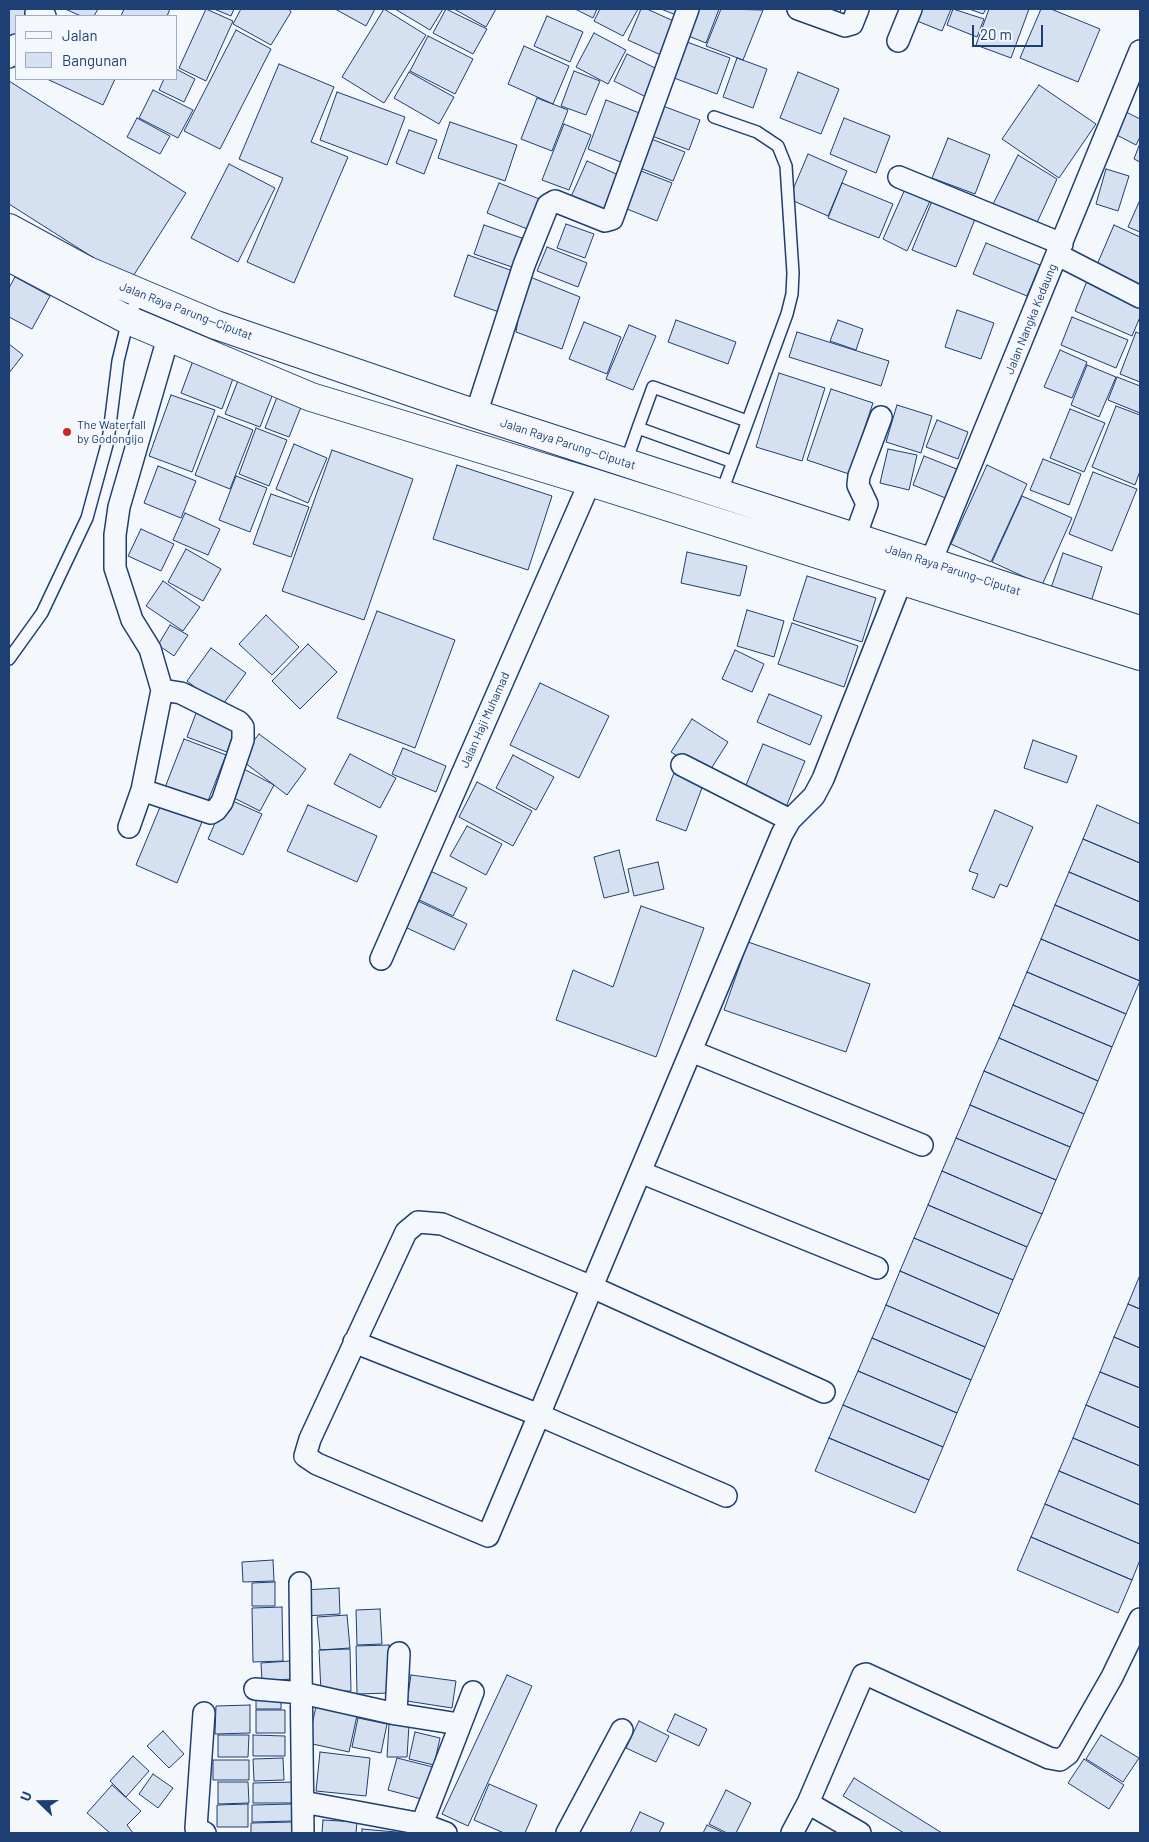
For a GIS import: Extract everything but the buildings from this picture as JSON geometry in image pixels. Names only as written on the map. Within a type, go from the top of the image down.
[{"type":"highway","name":"Jalan Raya Parung—Ciputat","points":[[9,228],[88,272],[216,325],[476,414],[855,537],[916,572]]},
{"type":"highway","name":"Jalan Raya Parung—Ciputat","points":[[9,256],[128,320],[311,396],[590,482],[916,572],[1048,614],[1140,656]]},
{"type":"highway","name":"Jalan Raya Parung—Ciputat","points":[[1048,614],[1140,630]]},
{"type":"street","points":[[476,414],[524,265],[548,205],[555,201],[605,221],[612,219],[688,9]]},
{"type":"street","points":[[798,9],[845,26],[852,24],[858,9]]},
{"type":"street","points":[[898,41],[911,9]]},
{"type":"street","name":"Jalan Nangka Kedaung","points":[[354,1342],[310,1439],[305,1456],[317,1464],[488,1536],[782,834],[790,820],[814,796],[823,780],[1060,250],[1140,51]]},
{"type":"street","points":[[899,177],[1060,250],[1140,297]]},
{"type":"street","points":[[129,827],[142,790],[162,690],[150,649],[132,620],[115,568],[115,535],[119,507],[168,338]]},
{"type":"street","points":[[855,537],[867,504],[858,485],[859,476],[880,417]]},
{"type":"street","name":"Jalan Haji Muhamad","points":[[381,959],[590,482]]},
{"type":"street","points":[[142,790],[211,813],[222,802],[243,740],[243,727],[239,722],[181,693],[162,690]]},
{"type":"street","points":[[682,765],[790,820]]},
{"type":"street","points":[[691,1051],[922,1145]]},
{"type":"street","points":[[640,1172],[877,1268]]},
{"type":"street","points":[[726,1496],[539,1414],[354,1342],[406,1232],[418,1222],[442,1224],[592,1287],[824,1392]]},
{"type":"street","points":[[300,1582],[304,1833]]},
{"type":"street","points":[[792,1833],[808,1803],[861,1679],[866,1674],[1049,1758],[1060,1760],[1068,1754],[1112,1677],[1140,1619]]},
{"type":"street","points":[[396,1714],[399,1653]]},
{"type":"street","points":[[254,1689],[302,1693],[396,1714],[459,1724]]},
{"type":"street","points":[[422,1824],[459,1724],[473,1692]]},
{"type":"street","points":[[204,1713],[196,1828],[205,1833]]},
{"type":"street","points":[[568,1833],[622,1730]]},
{"type":"street","points":[[303,1802],[422,1824],[446,1833]]},
{"type":"street","points":[[808,1803],[860,1833]]},
{"type":"lane","points":[[714,117],[757,132],[778,146],[786,166],[793,273],[792,294],[721,494]]},
{"type":"lane","points":[[9,659],[42,613],[87,518],[108,441],[118,361],[128,320],[139,294]]},
{"type":"lane","points":[[626,462],[653,387],[747,420]]},
{"type":"lane","points":[[638,428],[733,462]]},
{"type":"place","name":"The Waterfall by Godongijo","points":[[67,432]]}]
